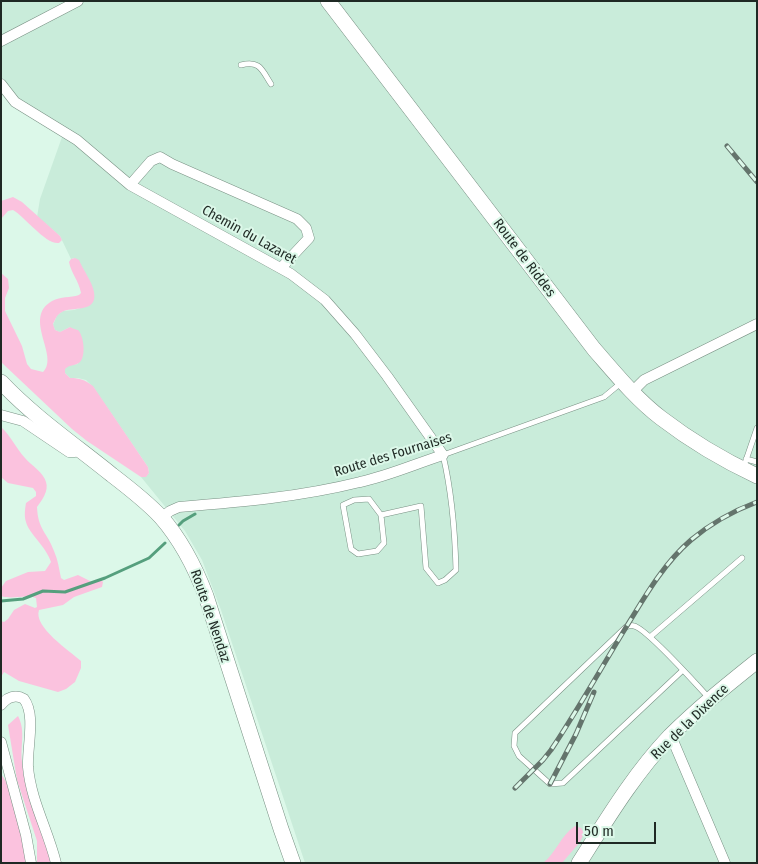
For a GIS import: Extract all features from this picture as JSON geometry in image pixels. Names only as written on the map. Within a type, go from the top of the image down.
[{"type":"main road","name":"Route de Riddes","points":[[328,1],[594,350],[627,387],[661,418],[722,459],[744,464],[757,476]]},
{"type":"main road","name":"Route de Nendaz","points":[[1,382],[23,404],[141,498],[165,514],[193,565],[202,587],[293,863]]},
{"type":"main road","name":"Rue de la Dixence","points":[[579,863],[628,787],[670,737],[710,700],[757,661]]},
{"type":"street","points":[[1,41],[78,1]]},
{"type":"street","name":"Chemin du Lazaret","points":[[1,84],[15,102],[77,140],[130,185],[281,268],[325,300],[355,334],[387,376],[443,455]]},
{"type":"street","points":[[130,185],[151,161],[160,157],[297,219],[306,228],[309,238],[281,268]]},
{"type":"street","points":[[627,387],[757,324]]},
{"type":"street","points":[[1,414],[23,421],[68,452],[75,452],[78,448]]},
{"type":"street","name":"Route des Fournaises","points":[[165,514],[179,507],[271,499],[316,492],[362,482],[443,455]]},
{"type":"street","points":[[1,705],[7,699],[16,696],[24,699],[29,708],[31,721],[28,754],[31,785],[56,863]]},
{"type":"street","points":[[670,737],[725,863]]},
{"type":"street","points":[[1,742],[32,863]]},
{"type":"lane","points":[[241,65],[251,62],[258,65],[271,84]]},
{"type":"lane","name":"Route des Fournaises","points":[[443,455],[627,387]]},
{"type":"lane","points":[[757,428],[744,464],[757,462]]},
{"type":"lane","points":[[381,515],[421,506],[426,568],[438,583],[445,580],[456,570],[455,531],[449,482],[443,455]]},
{"type":"lane","points":[[369,499],[381,515],[384,543],[376,551],[358,554],[351,549],[343,505],[354,500],[369,499]]},
{"type":"lane","points":[[650,637],[742,558]]},
{"type":"lane","points":[[683,670],[563,783],[550,784],[519,756],[514,746],[515,733],[626,627],[633,626],[643,630],[683,670],[710,700]]},
{"type":"shaded area","points":[[1,1],[757,1],[757,863],[305,863],[221,610],[202,560],[185,531],[141,477],[149,473],[148,467],[93,387],[86,380],[70,378],[65,373],[65,368],[69,365],[78,364],[70,327],[60,332],[55,330],[53,325],[57,315],[63,311],[89,305],[75,258],[71,259],[60,236],[37,217],[40,199],[62,137],[10,101],[1,90]]},
{"type":"shaded area","points":[[13,197],[22,202],[60,236],[62,240],[59,243],[48,240],[13,210],[8,211],[1,219],[1,201]]},
{"type":"shaded area","points":[[75,258],[79,260],[91,284],[94,299],[92,304],[88,306],[60,313],[53,324],[55,330],[60,332],[70,327],[78,330],[83,341],[84,351],[82,359],[80,362],[67,367],[65,373],[70,378],[77,378],[93,386],[148,467],[149,473],[146,477],[141,477],[87,441],[1,362],[1,273],[8,279],[9,288],[5,298],[5,311],[22,346],[27,364],[31,369],[43,372],[47,365],[47,357],[40,327],[40,317],[44,308],[52,301],[81,293],[69,262]]},
{"type":"shaded area","points":[[1,427],[25,458],[45,479],[47,489],[37,507],[38,515],[41,526],[55,554],[61,578],[64,580],[78,575],[92,582],[101,580],[103,582],[102,587],[74,597],[63,605],[39,610],[41,624],[61,645],[81,661],[81,668],[75,682],[58,692],[19,681],[4,672],[1,677],[1,621],[4,622],[14,610],[25,604],[37,607],[36,598],[1,596],[1,588],[6,581],[28,572],[45,571],[51,562],[49,556],[30,531],[25,520],[26,503],[36,496],[36,492],[33,488],[8,483],[1,477]]},
{"type":"shaded area","points":[[18,716],[22,727],[24,775],[30,800],[51,863],[37,863],[37,841],[17,780],[8,725]]},
{"type":"shaded area","points":[[1,774],[7,782],[15,804],[28,863],[1,863]]},
{"type":"shaded area","points":[[575,826],[581,828],[584,833],[580,842],[562,863],[543,863],[566,834]]},
{"type":"waterway","points":[[179,525],[195,514]]},
{"type":"waterway","points":[[1,601],[23,599],[43,591],[65,592],[105,578],[149,558],[165,543]]},
{"type":"railway","points":[[727,146],[757,182]]},
{"type":"railway","points":[[515,788],[551,750],[647,594],[681,549],[714,523],[739,509],[757,502]]},
{"type":"railway","points":[[550,784],[576,734],[594,692]]}]
